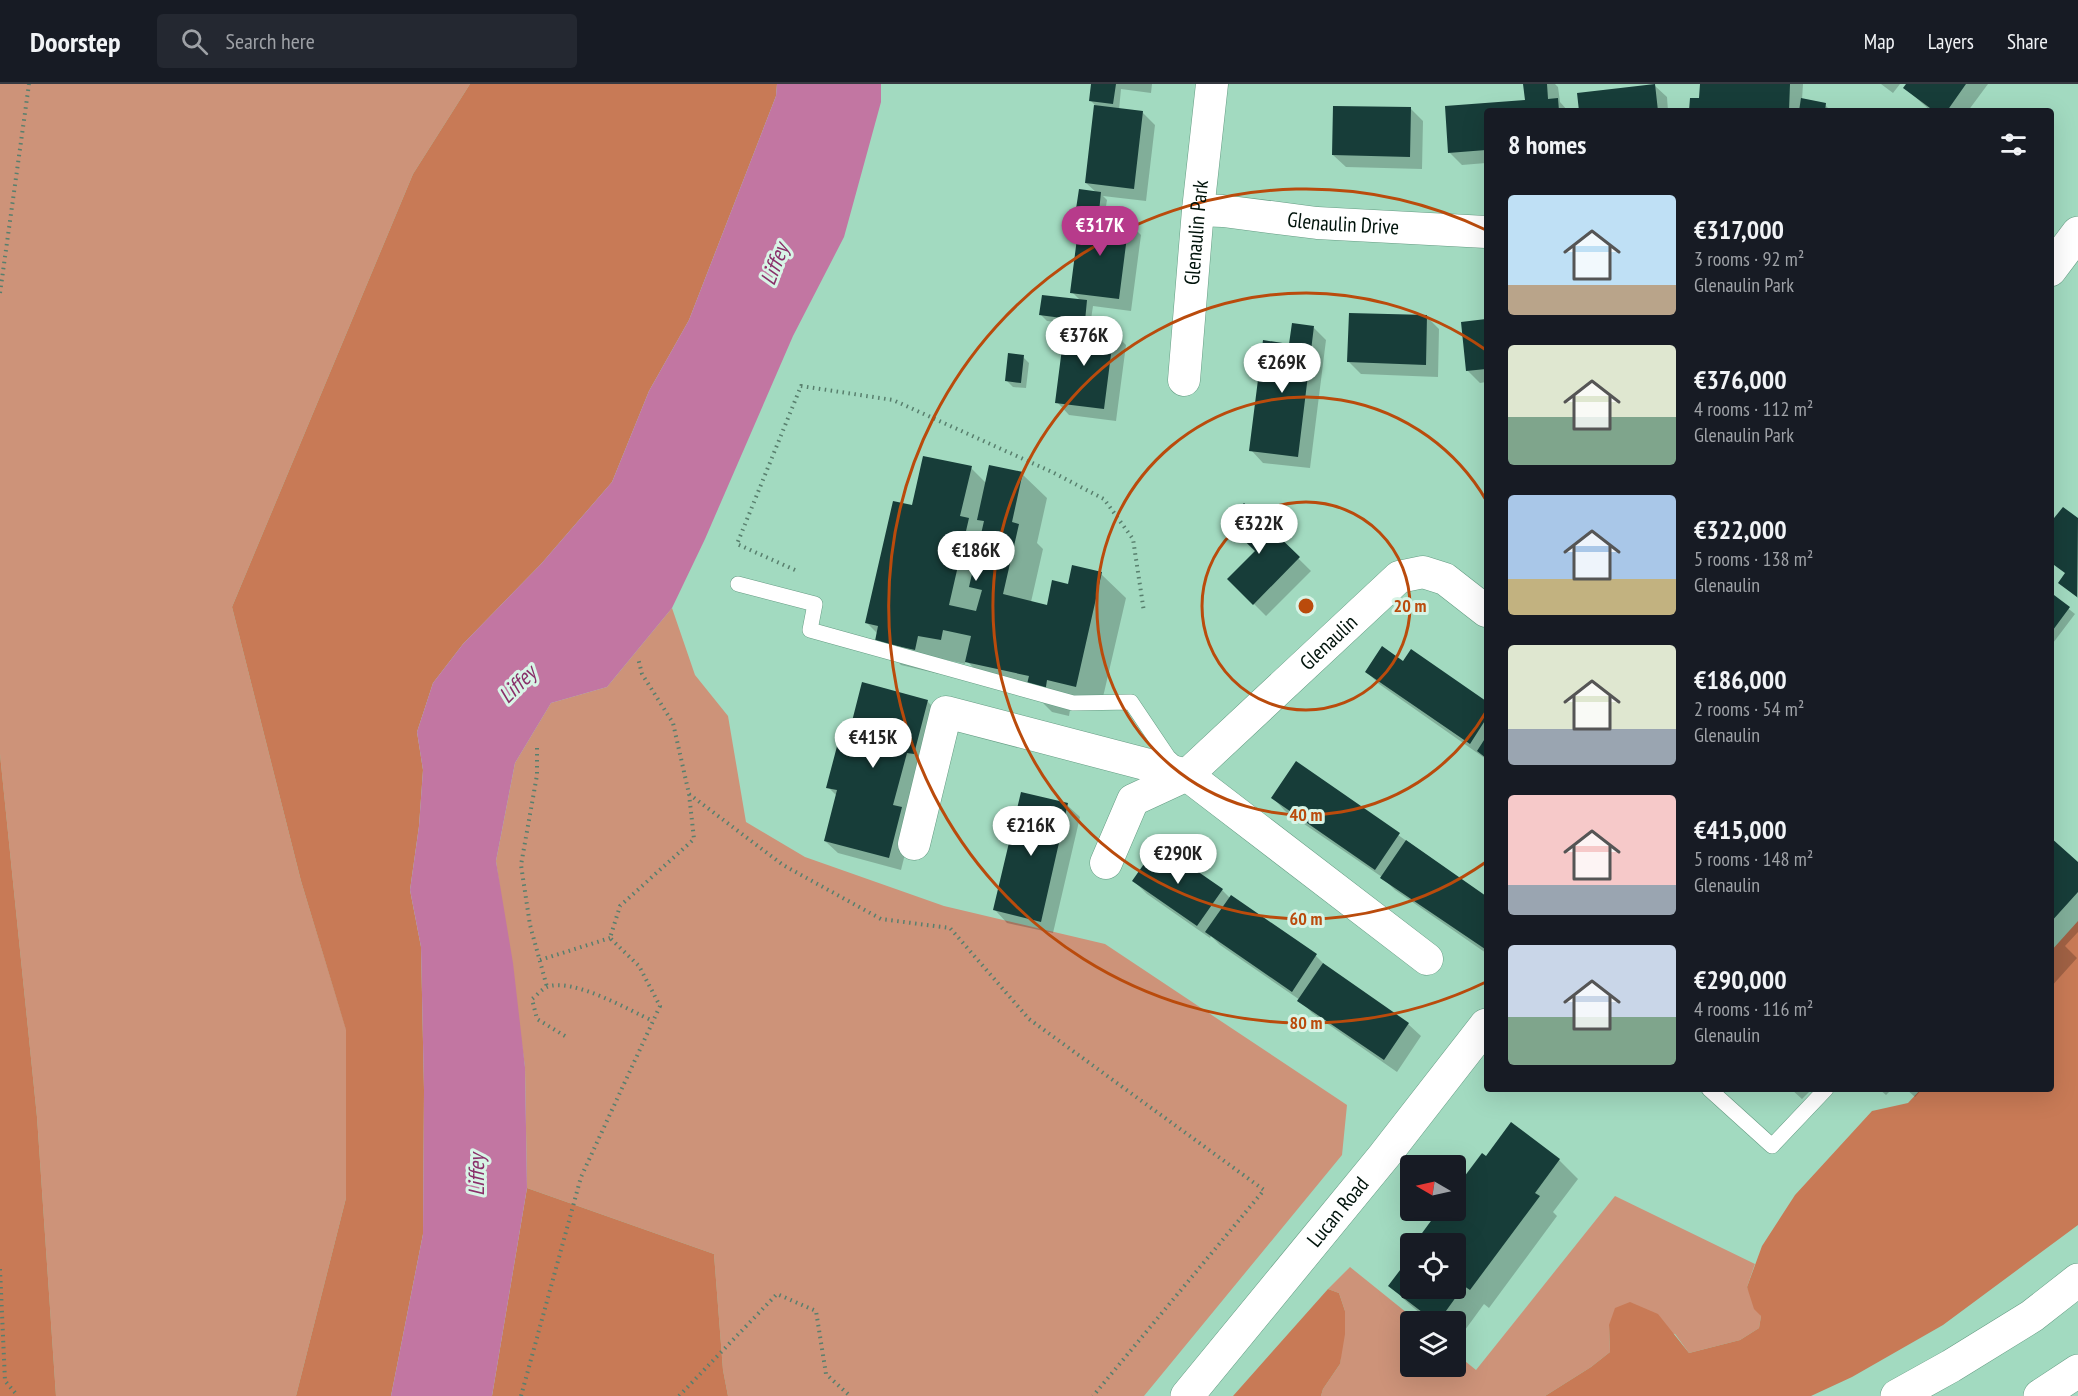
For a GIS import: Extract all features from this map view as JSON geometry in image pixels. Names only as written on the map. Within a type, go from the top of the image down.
[{"type":"main road","points":[[2054,265],[2078,233]]},
{"type":"main road","name":"Lucan Road","points":[[1187,1396],[1384,1156],[1484,1028]]},
{"type":"main road","points":[[1897,1396],[2032,1316],[2078,1280]]},
{"type":"main road","points":[[2040,1396],[2078,1371]]},
{"type":"street","name":"Glenaulin Park","points":[[1184,381],[1198,210],[1212,84]]},
{"type":"street","name":"Glenaulin Drive","points":[[1198,210],[1317,223],[1484,232]]},
{"type":"street","name":"Glenaulin","points":[[1106,863],[1133,800],[1187,775],[1399,577],[1423,572],[1445,579],[1484,609]]},
{"type":"street","points":[[914,844],[946,712],[1187,775],[1427,959]]},
{"type":"lane","points":[[738,584],[815,604],[810,630],[1074,703],[1131,702],[1168,757],[1187,775]]},
{"type":"lane","points":[[1712,1092],[1772,1146],[1823,1092]]},
{"type":"path","points":[[0,293],[29,84]]},
{"type":"path","points":[[800,572],[737,544],[801,386],[893,400],[1052,472],[1104,499],[1133,539],[1144,612]]},
{"type":"path","points":[[610,938],[620,906],[694,839],[689,794],[673,723],[642,674],[638,658]]},
{"type":"path","points":[[537,748],[537,774],[521,865],[531,925],[547,987]]},
{"type":"path","points":[[689,794],[783,865],[881,919],[950,928],[1029,1020],[1264,1190],[1093,1396]]},
{"type":"path","points":[[540,960],[610,938]]},
{"type":"path","points":[[521,1396],[581,1177],[660,1006],[639,966],[610,938]]},
{"type":"path","points":[[565,1036],[537,1019],[532,999],[547,987],[573,986],[614,1002],[653,1022]]},
{"type":"path","points":[[0,1269],[4,1381],[18,1396]]},
{"type":"path","points":[[679,1396],[777,1294],[816,1311],[826,1374],[850,1396]]},
{"type":"shaded area","points":[[0,84],[470,84],[413,174],[232,607],[301,881],[346,1029],[346,1198],[296,1396],[56,1396],[37,1117],[0,754]]},
{"type":"shaded area","points":[[470,84],[777,84],[776,96],[689,320],[649,391],[612,482],[541,564],[463,644],[433,683],[417,732],[423,770],[419,826],[410,890],[421,947],[424,1090],[423,1234],[391,1396],[296,1396],[346,1198],[346,1030],[301,881],[232,607],[413,174]]},
{"type":"shaded area","points":[[672,608],[695,675],[728,716],[746,822],[805,857],[944,906],[1105,944],[1347,1105],[1342,1155],[1144,1396],[728,1396],[723,1370],[714,1254],[527,1188],[525,1067],[496,861],[515,763],[551,703],[607,687]]},
{"type":"shaded area","points":[[0,754],[37,1117],[56,1396],[0,1396]]},
{"type":"shaded area","points":[[2078,921],[2078,1225],[1943,1325],[1852,1377],[1811,1396],[1545,1396],[1610,1352],[1609,1325],[1615,1308],[1630,1302],[1658,1314],[1689,1353],[1740,1340],[1759,1328],[1761,1316],[1754,1309],[1747,1287],[1762,1246],[1795,1195],[1872,1111],[1908,1103],[1918,1092],[2054,1092],[2054,948]]},
{"type":"shaded area","points":[[527,1188],[714,1254],[723,1370],[728,1396],[492,1396]]},
{"type":"shaded area","points":[[1615,1196],[1755,1264],[1747,1287],[1761,1316],[1759,1328],[1740,1340],[1689,1353],[1675,1334],[1609,1325],[1610,1352],[1545,1396],[1321,1396],[1323,1389],[1340,1364],[1345,1311],[1339,1293],[1328,1289],[1350,1267],[1405,1311],[1400,1311],[1400,1377],[1466,1377],[1466,1362],[1476,1370]]},
{"type":"shaded area","points":[[1328,1289],[1339,1293],[1345,1311],[1345,1334],[1340,1364],[1323,1389],[1321,1396],[1233,1396]]},
{"type":"water","name":"Liffey","points":[[777,84],[881,84],[881,102],[844,237],[793,336],[705,539],[672,608],[607,687],[551,703],[515,763],[496,861],[513,963],[525,1067],[527,1188],[492,1396],[391,1396],[423,1234],[424,1090],[421,947],[410,890],[419,826],[423,770],[417,732],[433,683],[463,644],[541,564],[612,482],[649,391],[689,320],[776,96]]},
{"type":"building","points":[[1091,84],[1116,84],[1113,104],[1089,101]]},
{"type":"building","points":[[1523,84],[1547,84],[1548,99],[1558,98],[1559,108],[1484,108],[1484,150],[1448,153],[1445,106],[1525,100]]},
{"type":"building","points":[[1655,84],[1658,108],[1579,108],[1577,93]]},
{"type":"building","points":[[1700,84],[1790,84],[1789,108],[1689,108],[1690,98],[1699,98]]},
{"type":"building","points":[[1906,84],[1966,84],[1949,108],[1930,108],[1903,88]]},
{"type":"building","points":[[1801,98],[1826,103],[1825,108],[1799,108]]},
{"type":"building","points":[[1094,105],[1143,111],[1134,189],[1085,183]]},
{"type":"building","points":[[1333,106],[1411,107],[1410,157],[1332,155]]},
{"type":"building","points":[[1079,189],[1101,192],[1099,212],[1076,209]]},
{"type":"building","points":[[1080,215],[1129,221],[1119,299],[1070,293]]},
{"type":"building","points":[[1042,295],[1087,300],[1085,321],[1039,315]]},
{"type":"building","points":[[1349,313],[1427,315],[1426,365],[1347,362]]},
{"type":"building","points":[[1484,319],[1484,369],[1466,371],[1461,322]]},
{"type":"building","points":[[1292,323],[1314,326],[1298,457],[1249,451],[1263,340],[1289,344]]},
{"type":"building","points":[[1065,325],[1114,331],[1104,409],[1055,403]]},
{"type":"building","points":[[1008,353],[1024,355],[1021,383],[1005,381]]},
{"type":"building","points":[[923,456],[972,466],[960,516],[969,518],[949,605],[976,611],[982,590],[969,587],[984,521],[977,520],[989,465],[1023,472],[1012,522],[1019,524],[1003,594],[1047,605],[1052,580],[1068,584],[1072,565],[1102,572],[1076,687],[1047,680],[1045,693],[1026,688],[1029,676],[965,662],[971,636],[943,630],[941,640],[918,636],[915,650],[875,641],[878,626],[865,623],[893,501],[912,505]]},
{"type":"building","points":[[1244,503],[1300,557],[1253,605],[1227,579],[1255,551],[1225,522]]},
{"type":"building","points":[[2063,507],[2078,518],[2077,597],[2058,583],[2065,573],[2054,565],[2054,518]]},
{"type":"building","points":[[2054,595],[2070,607],[2054,629]]},
{"type":"building","points":[[1382,646],[1403,661],[1411,649],[1484,700],[1484,722],[1470,744],[1365,672]]},
{"type":"building","points":[[862,682],[928,700],[914,754],[907,753],[893,805],[902,807],[889,858],[824,841],[837,790],[826,788],[840,735],[848,737]]},
{"type":"building","points":[[1484,740],[1484,756],[1477,751]]},
{"type":"building","points":[[1296,761],[1400,833],[1375,870],[1271,798]]},
{"type":"building","points":[[1021,792],[1068,803],[1041,922],[993,910]]},
{"type":"building","points":[[1406,840],[1484,895],[1484,948],[1380,878]]},
{"type":"building","points":[[2054,841],[2078,862],[2078,892],[2054,919]]},
{"type":"building","points":[[1158,844],[1223,889],[1197,926],[1132,881]]},
{"type":"building","points":[[1231,895],[1317,954],[1292,992],[1205,932]]},
{"type":"building","points":[[1323,963],[1409,1023],[1384,1060],[1297,1001]]},
{"type":"building","points":[[1511,1122],[1560,1159],[1535,1193],[1540,1196],[1470,1290],[1466,1287],[1466,1233],[1422,1233],[1431,1221],[1466,1221],[1466,1174],[1482,1153],[1486,1156]]},
{"type":"building","points":[[1400,1270],[1400,1295],[1388,1286]]},
{"type":"building","points":[[1405,1299],[1455,1299],[1446,1311],[1421,1311]]}]
